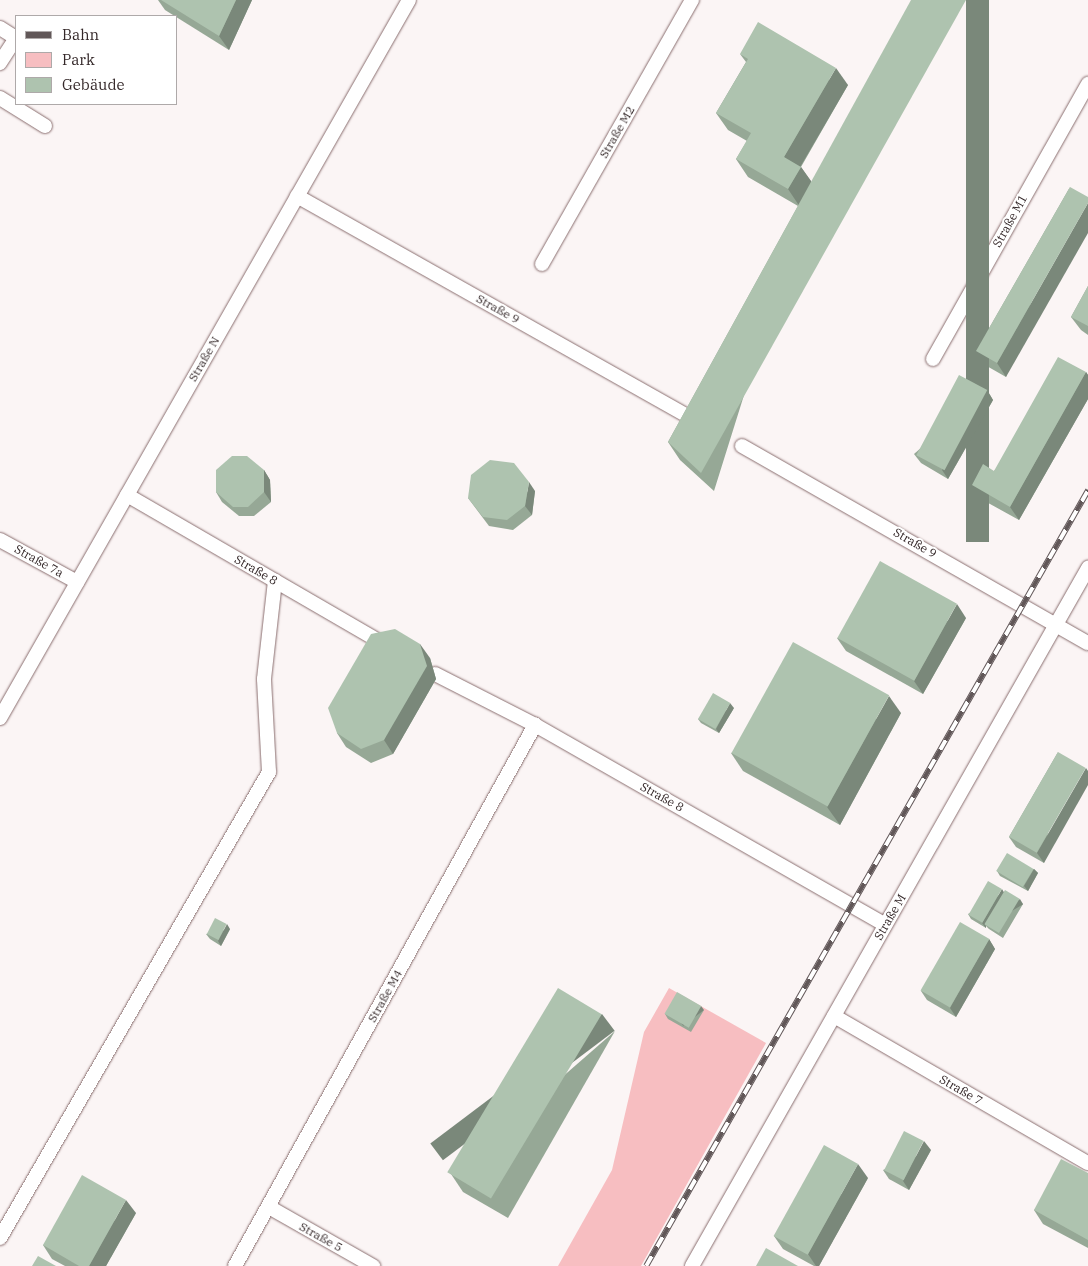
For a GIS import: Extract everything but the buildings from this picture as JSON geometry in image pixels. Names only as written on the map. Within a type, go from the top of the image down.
[{"type":"lane","name":"Straße N","points":[[0,718],[408,0]]},
{"type":"lane","name":"Straße M2","points":[[542,264],[692,0]]},
{"type":"lane","points":[[0,28],[15,37]]},
{"type":"lane","points":[[0,63],[15,40]]},
{"type":"lane","name":"Straße M1","points":[[933,359],[1088,84]]},
{"type":"lane","points":[[0,98],[46,126]]},
{"type":"lane","name":"Straße 9","points":[[297,196],[698,422]]},
{"type":"lane","name":"Straße 9","points":[[742,446],[1088,643]]},
{"type":"lane","name":"Straße 8","points":[[127,494],[386,645]]},
{"type":"lane","name":"Straße 7a","points":[[0,540],[77,582]]},
{"type":"lane","name":"Straße M","points":[[692,1266],[1088,568]]},
{"type":"lane","points":[[0,1238],[269,772],[264,679],[275,581]]},
{"type":"lane","name":"Straße 8","points":[[435,674],[535,725],[885,925]]},
{"type":"lane","name":"Straße M4","points":[[234,1266],[535,725]]},
{"type":"lane","name":"Straße 7","points":[[834,1016],[1088,1163]]},
{"type":"lane","name":"Straße 5","points":[[268,1207],[373,1266]]},
{"type":"green space","points":[[669,988],[766,1043],[641,1266],[558,1266],[612,1170],[644,1032]]},
{"type":"railway","points":[[646,1266],[1088,490]]}]
